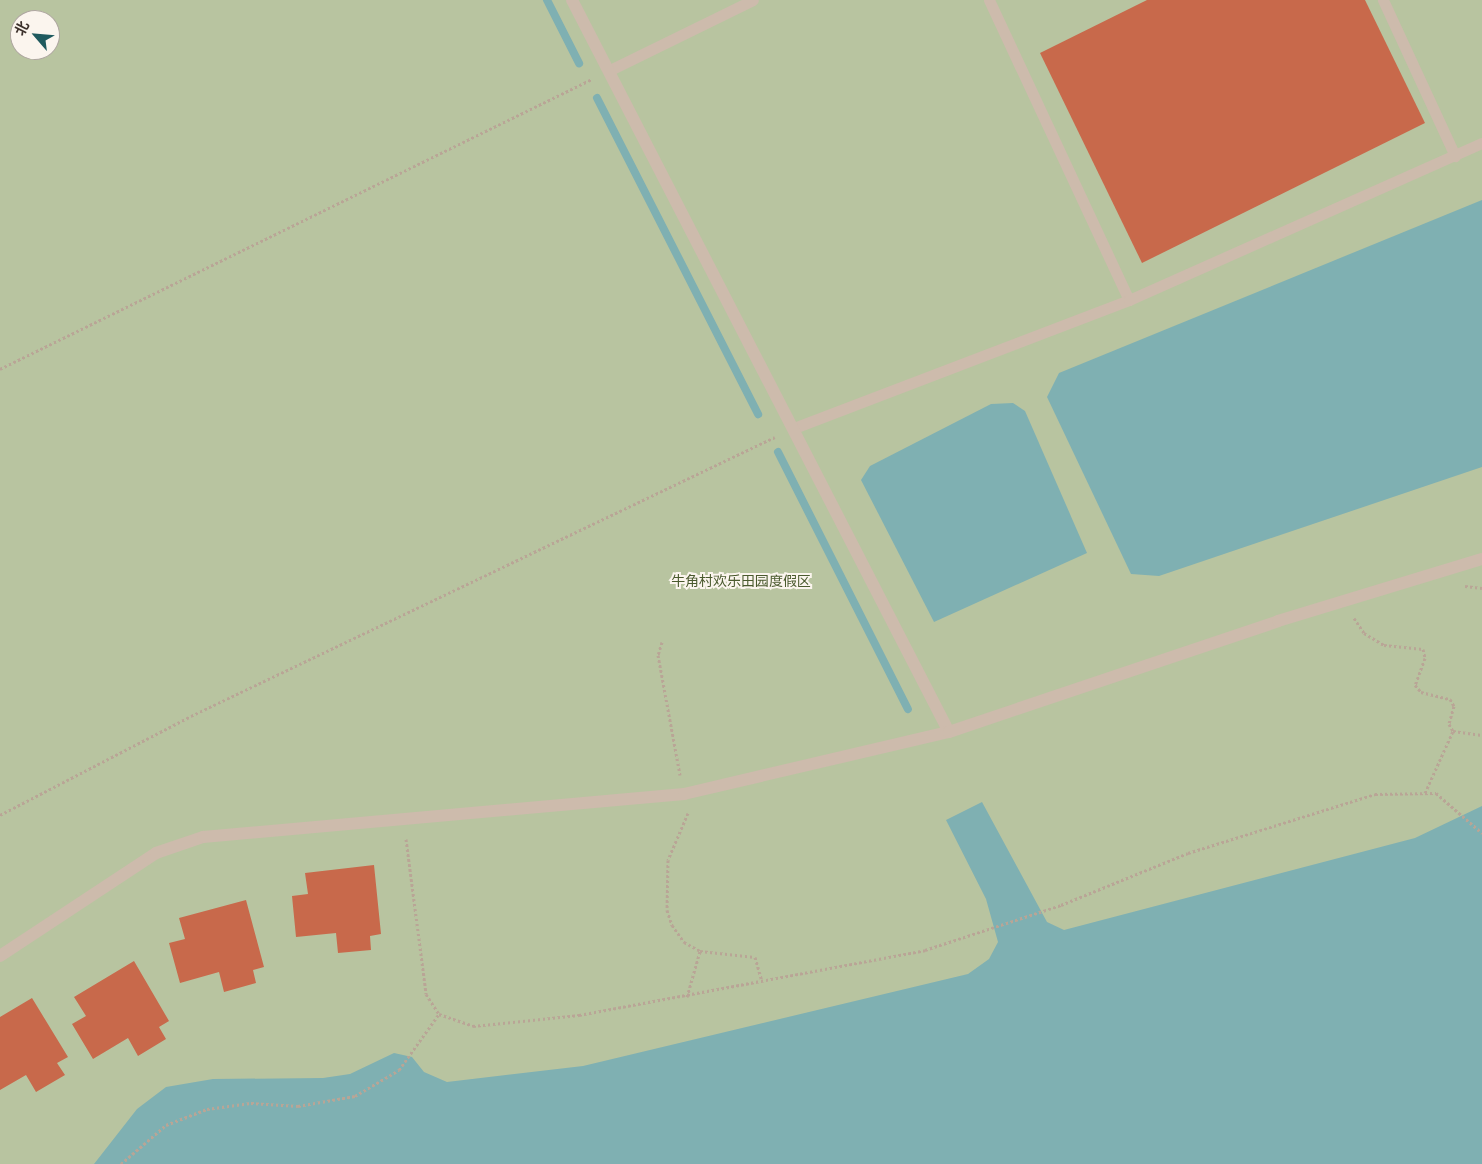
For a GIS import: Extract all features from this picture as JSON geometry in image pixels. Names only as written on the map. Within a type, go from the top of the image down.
[{"type":"street","points":[[572,0],[610,70],[949,732]]},
{"type":"street","points":[[0,956],[156,853],[204,837],[684,794],[949,732],[1346,601],[1482,559]]},
{"type":"lane","points":[[610,70],[753,0]]},
{"type":"lane","points":[[989,0],[1129,300]]},
{"type":"lane","points":[[1382,0],[1454,156]]},
{"type":"lane","points":[[794,428],[1129,300],[1482,143]]},
{"type":"path","points":[[0,369],[610,70]]},
{"type":"path","points":[[0,816],[191,716],[794,428]]},
{"type":"path","points":[[1346,601],[1364,633],[1376,641],[1423,649],[1426,658],[1415,685],[1421,692],[1450,699],[1454,706],[1449,724],[1453,731]]},
{"type":"path","points":[[662,642],[658,655],[688,812],[668,860],[667,910],[684,942],[700,950],[755,957],[762,981]]},
{"type":"path","points":[[1453,731],[1482,735]]},
{"type":"path","points":[[1425,793],[1453,731]]},
{"type":"path","points":[[403,819],[426,994],[439,1014],[473,1026],[579,1016],[687,997],[925,950],[1061,905],[1188,853],[1375,794],[1436,793],[1482,833]]},
{"type":"path","points":[[687,997],[700,950]]},
{"type":"path","points":[[121,1164],[143,1142],[180,1118],[230,1104],[298,1106],[355,1096],[399,1070],[417,1049],[439,1014]]},
{"type":"green space","name":"牛角村欢乐田园度假区","points":[[0,0],[1482,0],[1482,1164],[0,1164]]},
{"type":"water","points":[[1482,200],[1482,467],[1159,576],[1131,574],[1047,397],[1059,373]]},
{"type":"water","points":[[1013,403],[1025,411],[1087,553],[934,622],[861,480],[870,466],[991,404]]},
{"type":"water","points":[[982,802],[1047,922],[1064,930],[1415,838],[1482,806],[1482,1164],[94,1164],[137,1109],[166,1087],[213,1079],[323,1078],[350,1074],[394,1053],[412,1057],[424,1072],[447,1082],[583,1066],[968,974],[989,959],[998,942],[986,899],[946,820]]},
{"type":"building","points":[[1147,0],[1365,0],[1425,123],[1142,263],[1040,53]]},
{"type":"building","points":[[374,865],[381,934],[370,936],[371,950],[338,953],[336,933],[296,937],[292,896],[308,894],[305,873]]},
{"type":"building","points":[[246,900],[264,967],[253,970],[256,983],[224,992],[219,972],[180,983],[169,943],[185,939],[179,918]]},
{"type":"building","points":[[134,961],[169,1021],[159,1027],[166,1039],[138,1056],[128,1038],[93,1059],[72,1024],[86,1016],[74,997]]},
{"type":"building","points":[[32,998],[68,1057],[57,1063],[65,1075],[36,1092],[26,1075],[0,1090],[0,1017]]},
{"type":"waterway","points":[[547,0],[579,63]]},
{"type":"waterway","points":[[597,98],[758,414]]},
{"type":"waterway","points":[[778,452],[908,709]]}]
